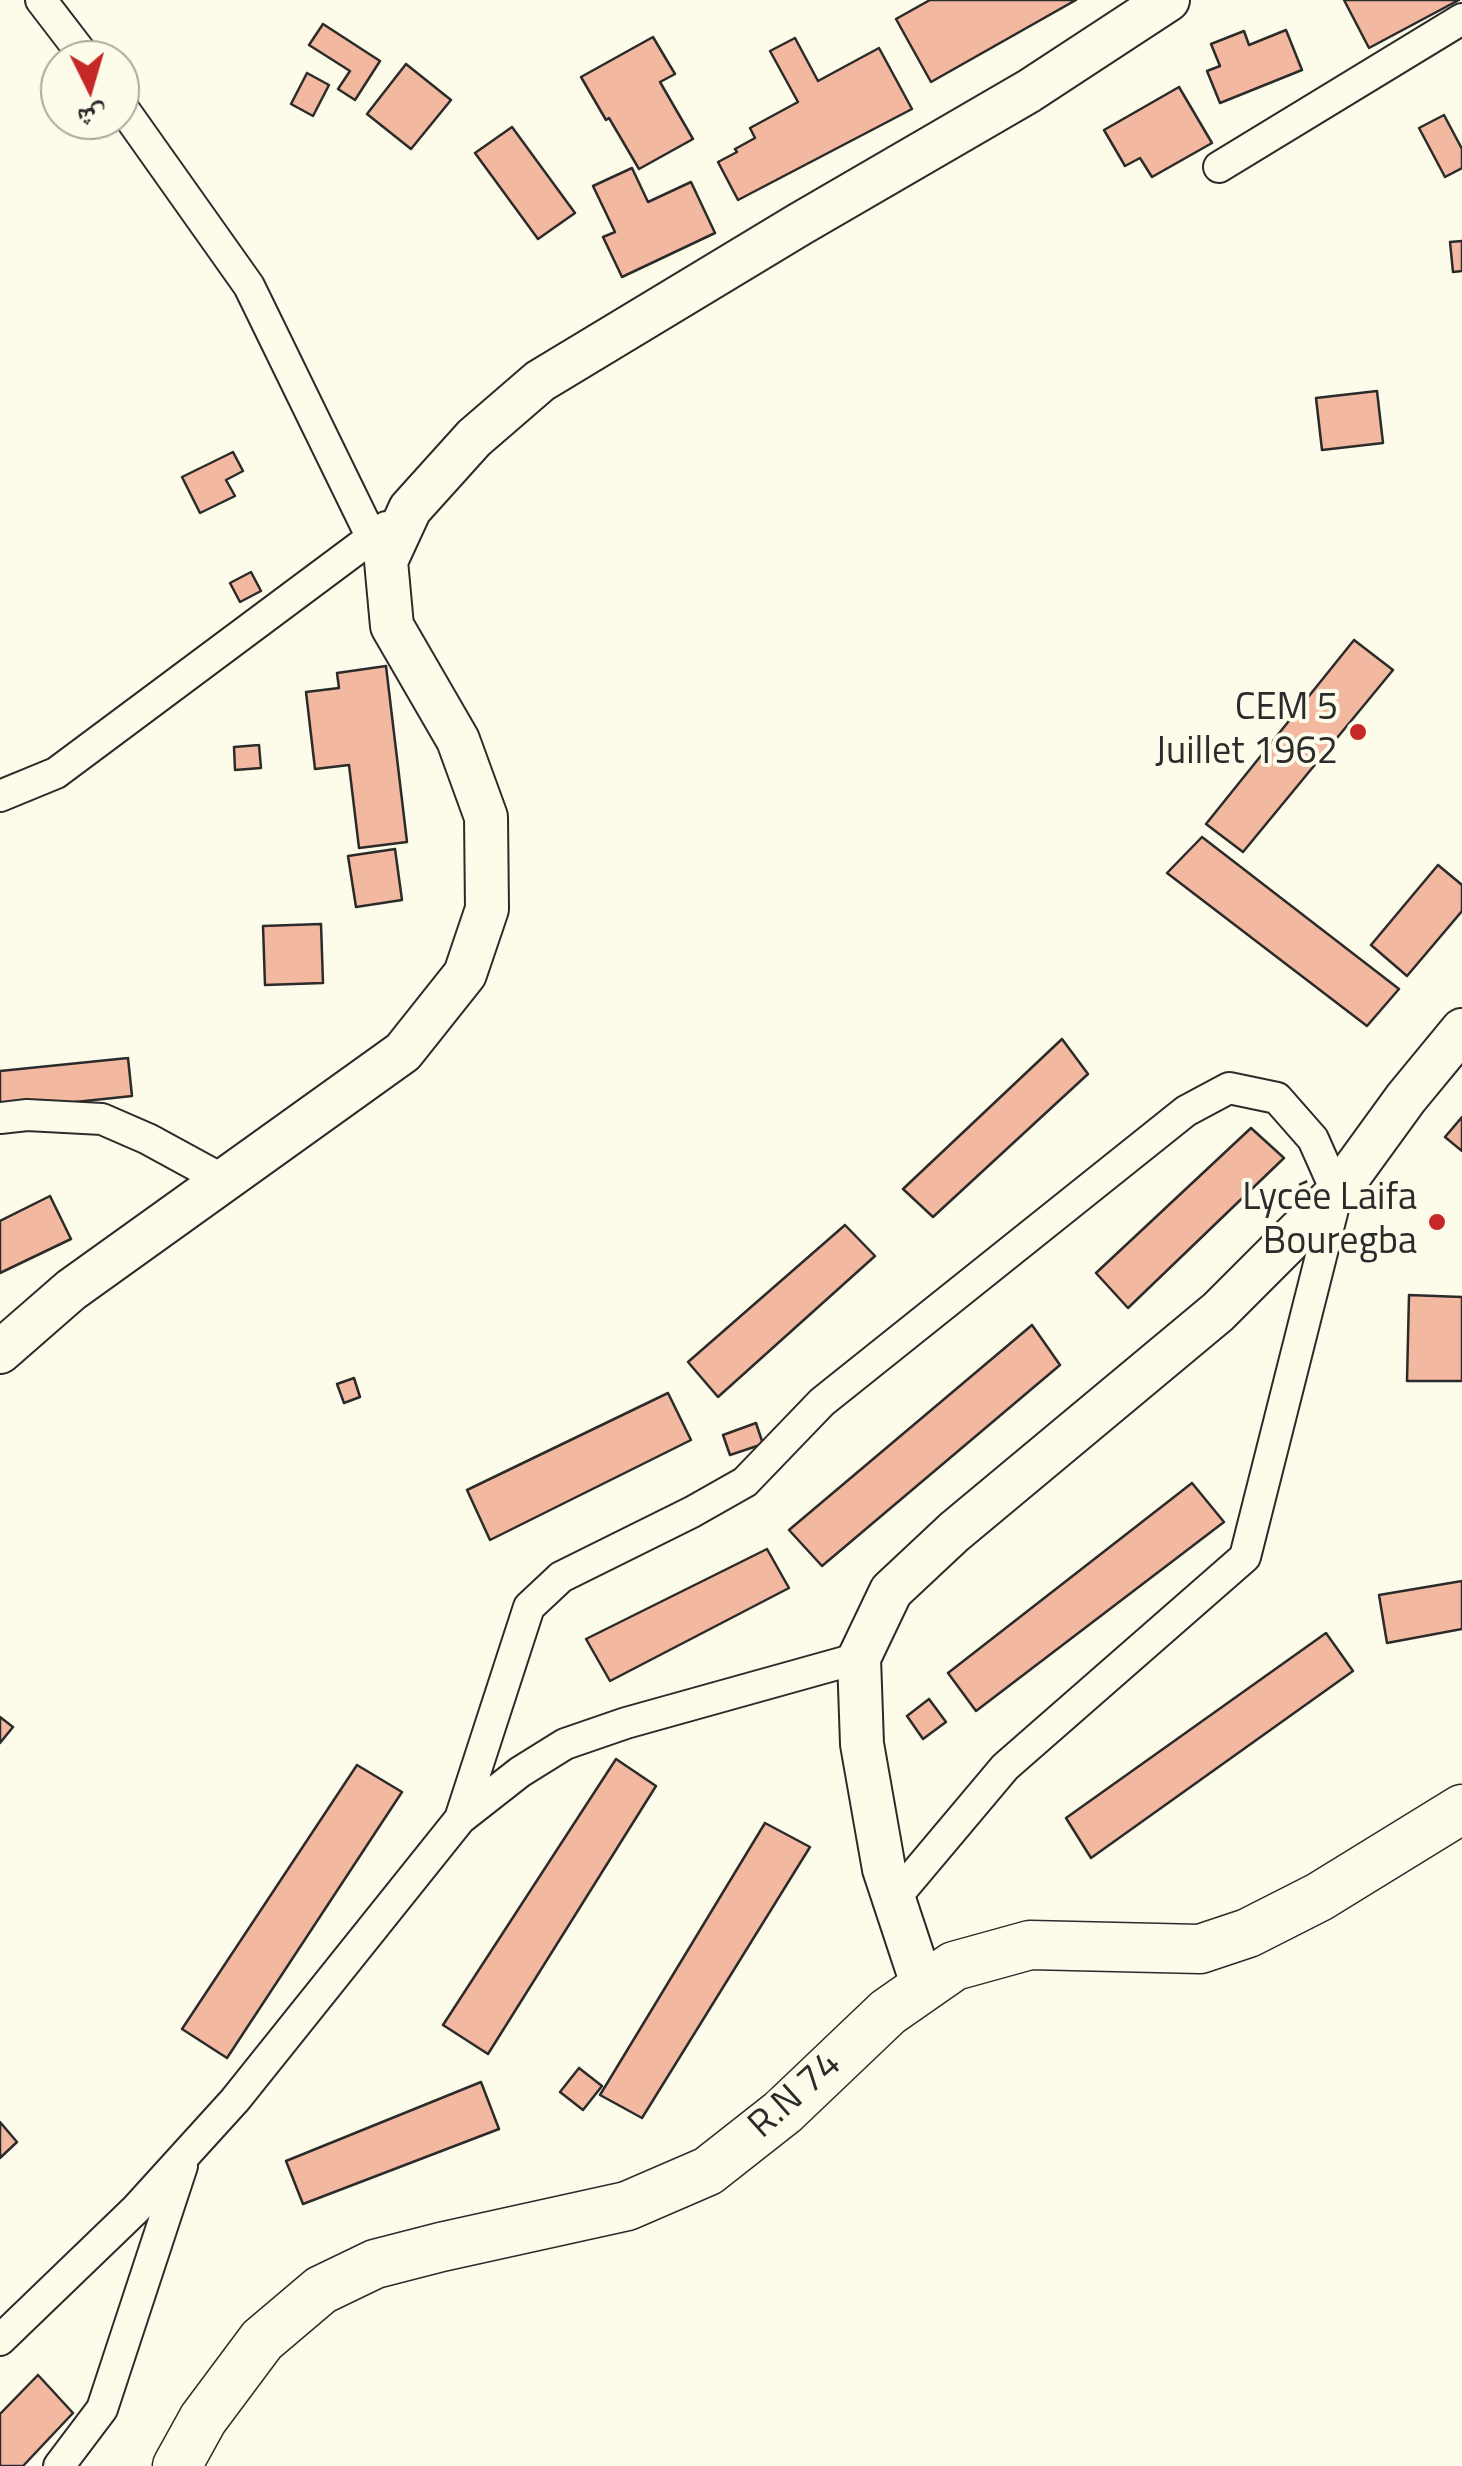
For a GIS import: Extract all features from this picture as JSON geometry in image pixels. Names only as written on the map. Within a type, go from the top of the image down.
[{"type":"main road","name":"R.N 74","points":[[177,2466],[203,2419],[262,2340],[322,2290],[376,2264],[626,2206],[708,2171],[783,2112],[888,2012],[954,1966],[1030,1945],[1200,1950],[1248,1933],[1319,1897],[1462,1809]]},
{"type":"street","points":[[41,0],[71,40]]},
{"type":"street","points":[[0,796],[56,773],[410,510],[474,438],[540,381],[1028,92],[1168,0]]},
{"type":"street","points":[[1219,166],[1462,19]]},
{"type":"street","points":[[140,132],[249,286],[372,538]]},
{"type":"street","points":[[0,1352],[70,1290],[404,1052],[465,974],[487,909],[486,817],[458,740],[392,626],[386,561],[410,510]]},
{"type":"street","points":[[923,1987],[884,1869],[862,1744],[859,1658],[891,1592],[954,1532],[1218,1312],[1337,1194],[1406,1098],[1462,1030]]},
{"type":"street","points":[[460,1819],[529,1607],[561,1577],[745,1482],[822,1402],[1186,1110],[1229,1088],[1276,1098],[1313,1139],[1337,1194],[1245,1557],[1005,1767],[894,1898]]},
{"type":"street","points":[[0,1118],[102,1118],[225,1180]]},
{"type":"street","points":[[0,2340],[136,2209],[235,2100],[460,1819],[520,1772],[564,1744],[859,1658]]},
{"type":"street","points":[[60,2466],[102,2409],[186,2153]]},
{"type":"building","points":[[930,0],[1076,0],[931,82],[896,19]]},
{"type":"building","points":[[1344,0],[1459,0],[1369,48]]},
{"type":"building","points":[[323,24],[380,61],[355,100],[338,89],[350,71],[309,45]]},
{"type":"building","points":[[1286,30],[1302,70],[1220,103],[1207,71],[1220,66],[1211,44],[1244,31],[1249,45]]},
{"type":"building","points":[[653,37],[675,74],[660,82],[693,139],[639,169],[581,77]]},
{"type":"building","points":[[795,38],[818,81],[879,48],[912,109],[738,200],[718,162],[755,138],[750,128],[798,102],[770,51]]},
{"type":"building","points":[[406,64],[451,100],[411,149],[367,114]]},
{"type":"building","points":[[307,73],[329,85],[313,116],[291,104]]},
{"type":"building","points":[[1179,87],[1212,143],[1152,177],[1140,158],[1125,166],[1104,130]]},
{"type":"building","points":[[1444,115],[1462,149],[1462,168],[1445,177],[1419,128]]},
{"type":"building","points":[[512,127],[575,213],[538,239],[475,153]]},
{"type":"building","points":[[632,168],[648,202],[691,182],[715,233],[622,277],[603,237],[615,232],[593,186]]},
{"type":"building","points":[[1462,241],[1462,271],[1453,272],[1450,242]]},
{"type":"building","points":[[1377,391],[1383,443],[1322,450],[1316,398]]},
{"type":"building","points":[[233,452],[243,471],[226,480],[235,496],[200,513],[182,477]]},
{"type":"building","points":[[251,572],[261,591],[240,602],[230,583]]},
{"type":"building","points":[[1354,640],[1393,670],[1243,852],[1206,824]]},
{"type":"building","points":[[386,666],[407,842],[359,848],[349,765],[315,769],[306,692],[339,688],[337,673]]},
{"type":"building","points":[[259,745],[261,768],[235,770],[234,747]]},
{"type":"building","points":[[1202,837],[1399,989],[1367,1026],[1167,873]]},
{"type":"building","points":[[395,849],[402,900],[356,907],[348,856]]},
{"type":"building","points":[[1438,865],[1462,885],[1462,911],[1407,976],[1371,945]]},
{"type":"building","points":[[321,924],[323,983],[265,985],[263,926]]},
{"type":"building","points":[[1062,1039],[1088,1074],[933,1217],[903,1189]]},
{"type":"building","points":[[128,1058],[132,1096],[0,1110],[0,1071]]},
{"type":"building","points":[[1462,1117],[1462,1151],[1445,1137]]},
{"type":"building","points":[[1251,1128],[1284,1158],[1128,1308],[1096,1273]]},
{"type":"building","points":[[50,1196],[71,1239],[0,1273],[0,1221]]},
{"type":"building","points":[[845,1225],[875,1256],[718,1397],[688,1362]]},
{"type":"building","points":[[1409,1295],[1462,1297],[1462,1381],[1407,1381]]},
{"type":"building","points":[[1032,1325],[1060,1365],[822,1566],[789,1530]]},
{"type":"building","points":[[354,1378],[360,1397],[344,1403],[337,1384]]},
{"type":"building","points":[[668,1393],[691,1440],[490,1540],[467,1490]]},
{"type":"building","points":[[756,1423],[763,1444],[730,1455],[723,1435]]},
{"type":"building","points":[[1192,1483],[1224,1522],[976,1711],[948,1673]]},
{"type":"building","points":[[767,1549],[789,1588],[610,1681],[586,1639]]},
{"type":"building","points":[[1462,1581],[1462,1629],[1387,1643],[1379,1595]]},
{"type":"building","points":[[1326,1633],[1353,1671],[1091,1858],[1066,1818]]},
{"type":"building","points":[[929,1699],[946,1722],[923,1739],[907,1716]]},
{"type":"building","points":[[0,1717],[13,1727],[0,1743]]},
{"type":"building","points":[[616,1759],[656,1786],[488,2054],[443,2025]]},
{"type":"building","points":[[357,1765],[402,1792],[227,2058],[182,2029]]},
{"type":"building","points":[[765,1823],[810,1847],[642,2118],[600,2095]]},
{"type":"building","points":[[579,2068],[602,2086],[583,2110],[560,2092]]},
{"type":"building","points":[[481,2082],[499,2129],[303,2204],[286,2161]]},
{"type":"building","points":[[0,2122],[17,2142],[0,2158]]},
{"type":"building","points":[[38,2375],[73,2413],[23,2466],[0,2466],[0,2414]]},
{"type":"place","name":"CEM 5 Juillet 1962","points":[[1358,732]]},
{"type":"place","name":"Lycée Laifa Bouregba","points":[[1437,1222]]}]
